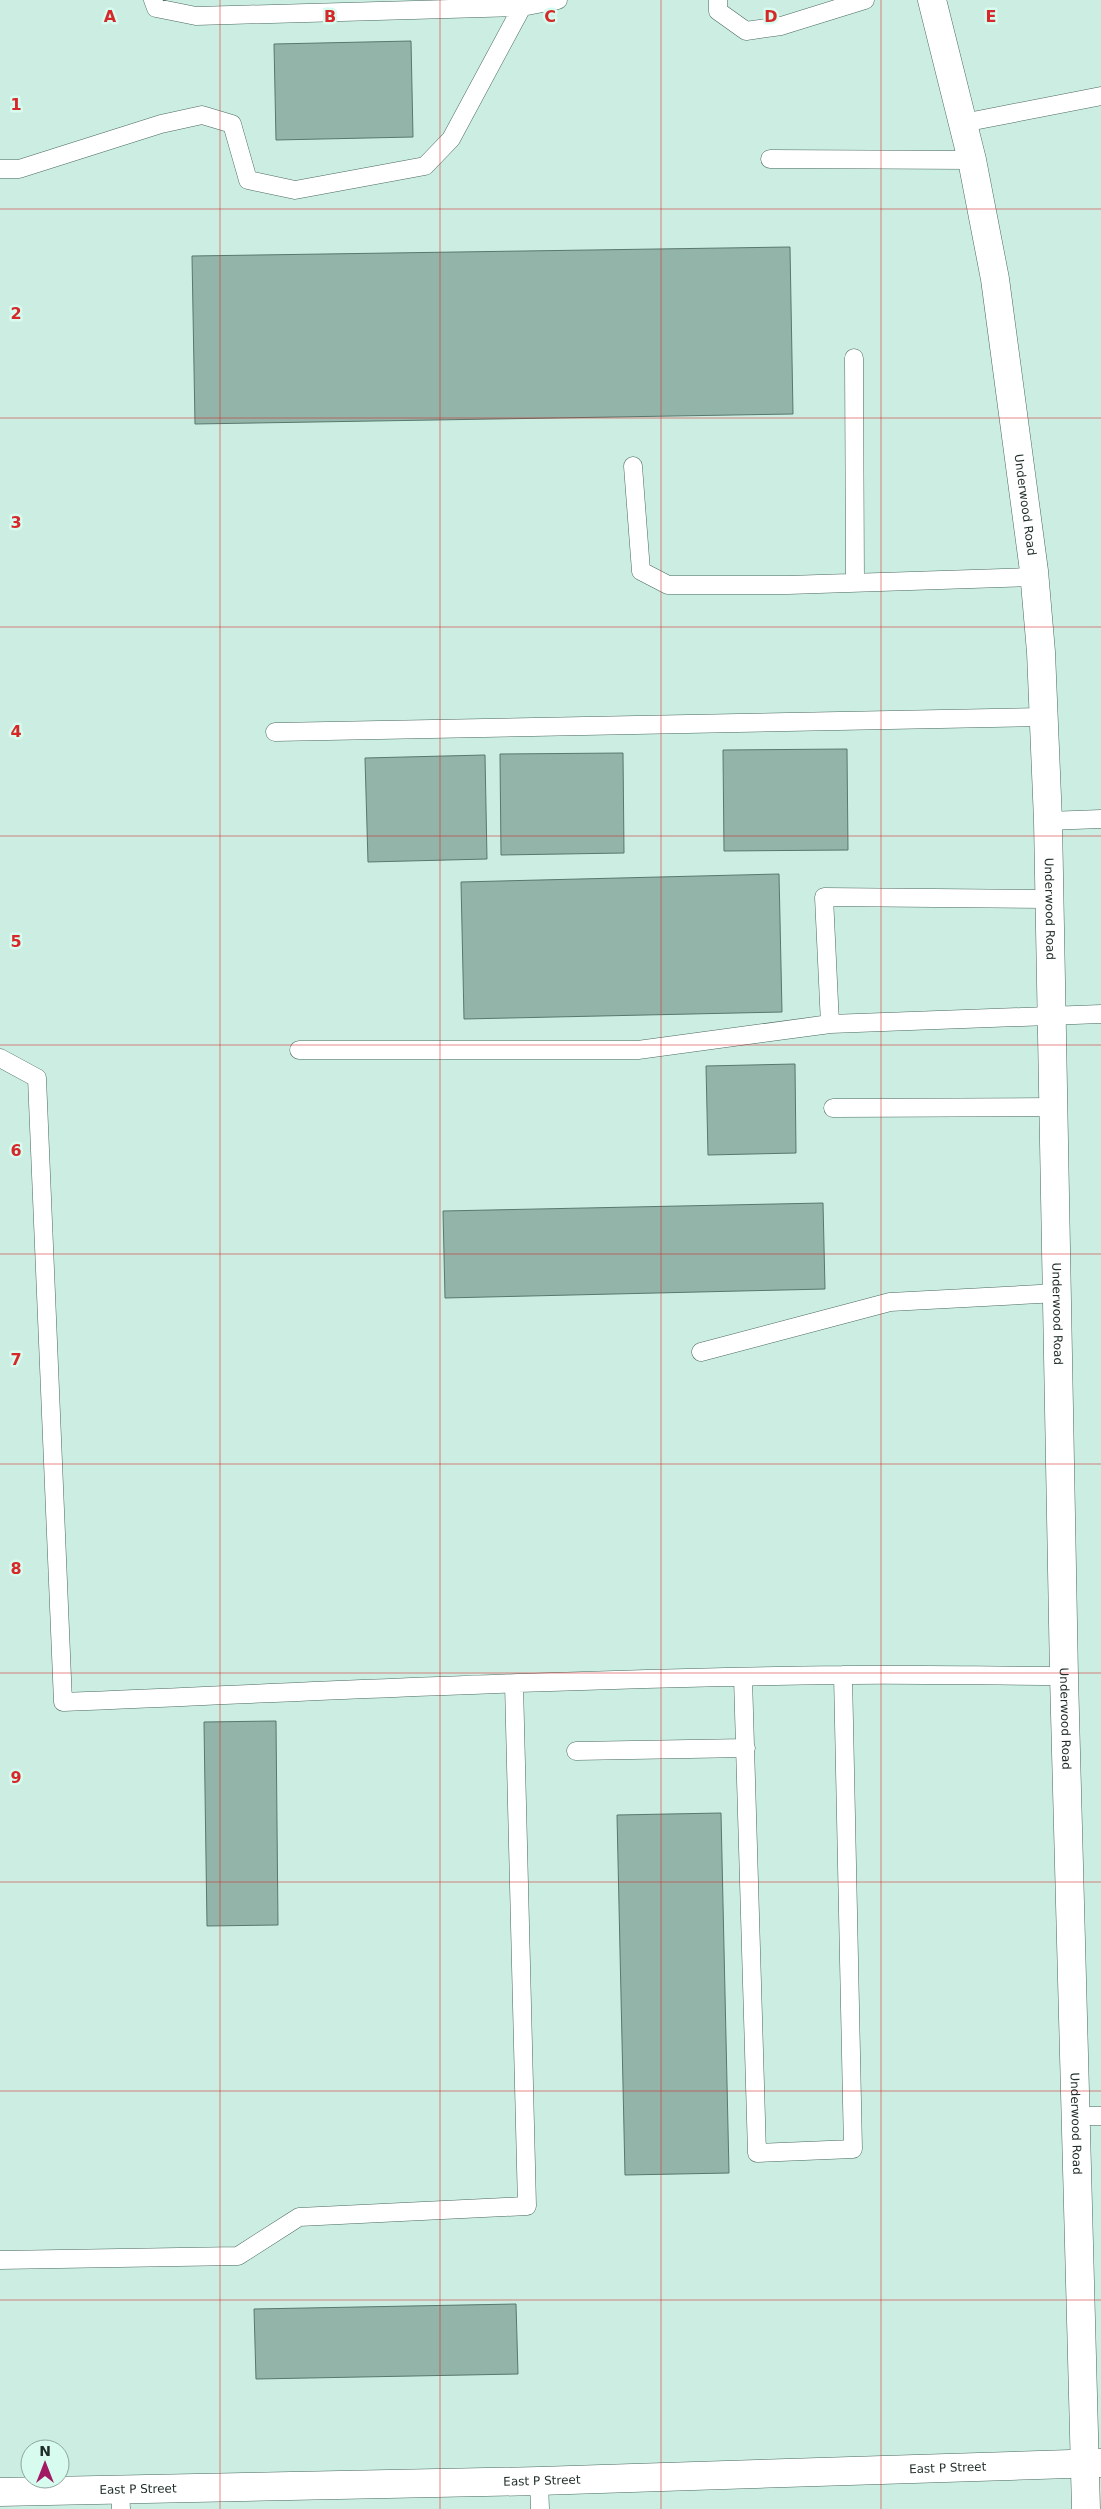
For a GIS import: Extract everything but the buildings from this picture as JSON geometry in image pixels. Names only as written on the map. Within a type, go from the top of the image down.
[{"type":"main road","name":"Underwood Road","points":[[932,0],[972,160],[995,279],[1035,577],[1048,821],[1055,1107],[1064,1676],[1089,2116],[1093,2463],[1086,2509]]},
{"type":"main road","name":"East P Street","points":[[0,2492],[121,2500],[539,2481],[1093,2463]]},
{"type":"lane","points":[[153,0],[156,8],[196,16],[522,7],[558,0]]},
{"type":"lane","points":[[718,0],[718,12],[746,31],[781,26],[865,0]]},
{"type":"lane","points":[[0,170],[19,169],[160,124],[202,115],[232,124],[248,180],[295,190],[425,166],[451,139],[522,7]]},
{"type":"lane","points":[[963,123],[1101,96]]},
{"type":"lane","points":[[770,159],[972,160]]},
{"type":"lane","points":[[854,358],[855,583]]},
{"type":"lane","points":[[633,466],[641,571],[668,585],[855,583],[1035,577]]},
{"type":"lane","points":[[275,732],[1043,718]]},
{"type":"lane","points":[[1048,821],[1101,819]]},
{"type":"lane","points":[[830,1024],[824,897],[1049,899]]},
{"type":"lane","points":[[299,1050],[638,1050],[830,1024],[1101,1014]]},
{"type":"lane","points":[[0,1058],[37,1078],[63,1702],[514,1684],[843,1675],[1064,1676]]},
{"type":"lane","points":[[833,1108],[1055,1107]]},
{"type":"lane","points":[[701,1352],[890,1302],[1058,1293]]},
{"type":"lane","points":[[743,1678],[757,2153],[853,2149],[843,1675]]},
{"type":"lane","points":[[0,2260],[238,2256],[298,2217],[528,2206],[514,1684]]},
{"type":"lane","points":[[576,1751],[746,1748]]},
{"type":"lane","points":[[539,2481],[540,2509]]}]
